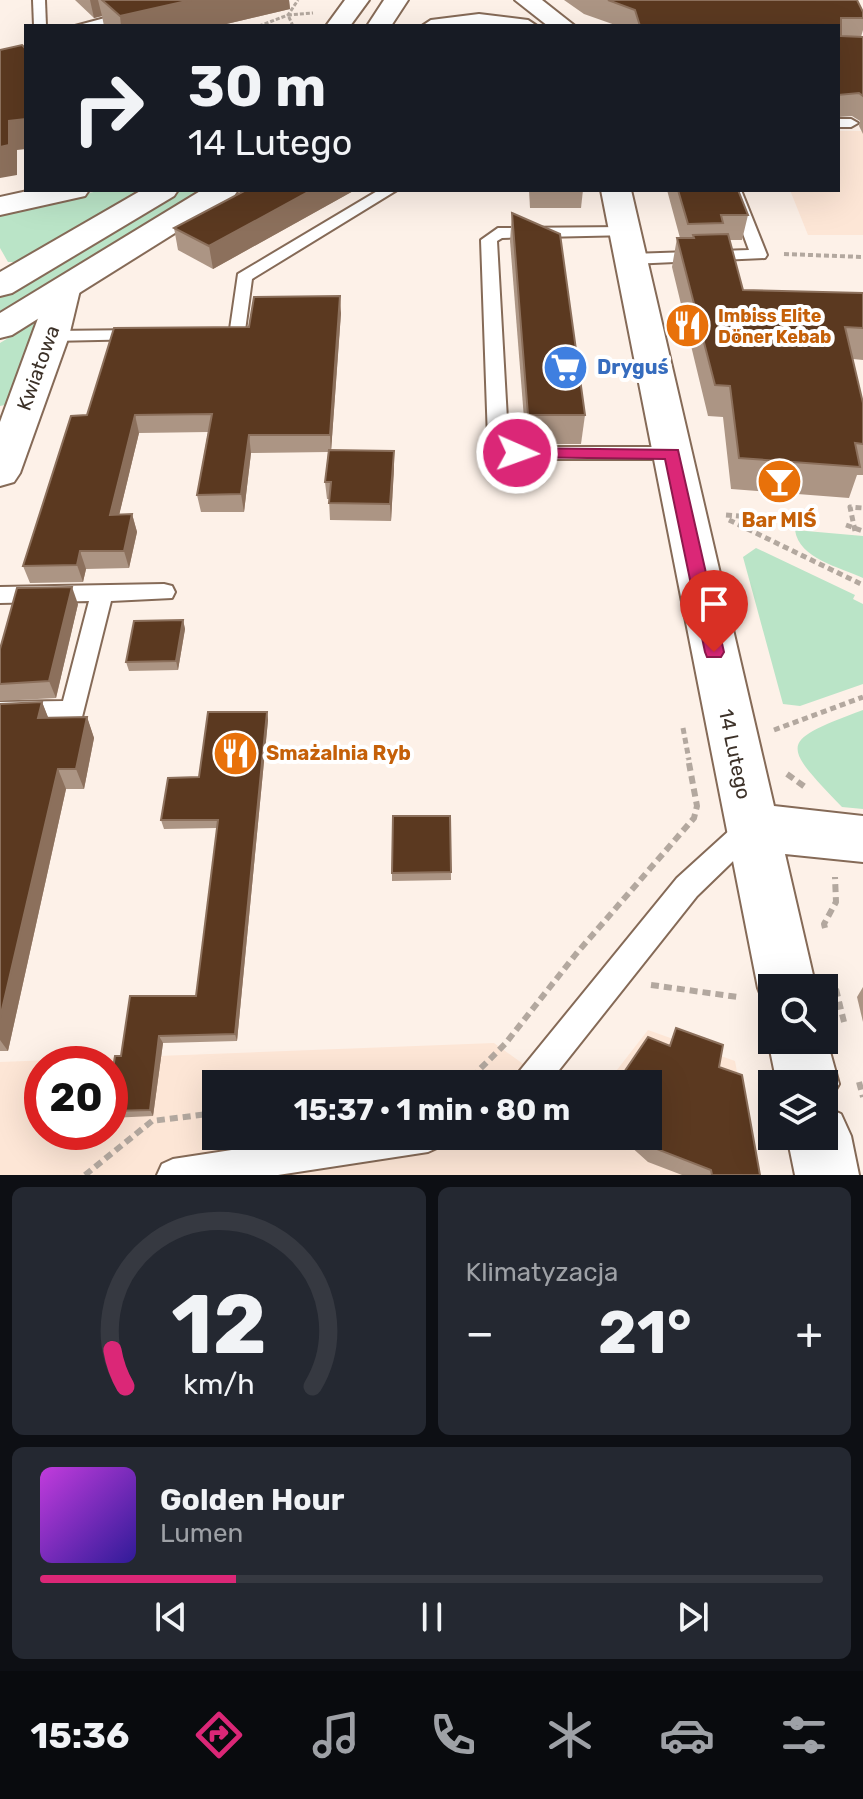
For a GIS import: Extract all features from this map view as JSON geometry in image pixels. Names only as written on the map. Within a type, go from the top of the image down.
[{"type":"street","points":[[328,19],[357,0]]},
{"type":"street","points":[[380,24],[396,0]]},
{"type":"street","points":[[527,0],[560,24]]},
{"type":"street","points":[[0,206],[60,192]]},
{"type":"street","points":[[0,286],[160,192]]},
{"type":"street","points":[[0,328],[220,192]]},
{"type":"street","name":"14 Lutego","points":[[616,192],[784,974]]},
{"type":"street","name":"Kwiatowa","points":[[3,448],[51,336],[63,290]]},
{"type":"street","points":[[751,827],[848,837]]},
{"type":"street","points":[[822,1150],[827,1175]]},
{"type":"lane","points":[[39,0],[40,24]]},
{"type":"lane","points":[[90,24],[145,12]]},
{"type":"lane","points":[[192,334],[238,334],[244,277],[387,192]]},
{"type":"lane","points":[[672,453],[528,454],[507,448],[498,439],[489,240],[498,233],[759,255],[735,192]]},
{"type":"lane","points":[[51,336],[161,335]]},
{"type":"lane","points":[[0,595],[164,592]]},
{"type":"lane","points":[[0,712],[73,710],[102,593]]},
{"type":"lane","points":[[540,1070],[687,887],[751,827]]},
{"type":"lane","points":[[173,1175],[336,1150]]},
{"type":"path","points":[[288,1],[299,1]]},
{"type":"path","points":[[288,15],[299,1]]},
{"type":"path","points":[[288,15],[292,24]]},
{"type":"path","points":[[264,24],[288,15],[328,19]]},
{"type":"path","points":[[759,255],[863,257]]},
{"type":"path","points":[[855,531],[850,507],[863,508]]},
{"type":"path","points":[[717,515],[863,585]]},
{"type":"path","points":[[846,525],[855,531],[863,531]]},
{"type":"path","points":[[774,730],[863,697]]},
{"type":"path","points":[[479,1070],[505,1044],[576,954],[694,818],[697,806],[680,714]]},
{"type":"path","points":[[827,939],[824,924],[836,902],[848,837]]},
{"type":"path","points":[[611,980],[758,988]]},
{"type":"path","points":[[838,1080],[863,1097]]},
{"type":"path","points":[[85,1175],[152,1121],[202,1115]]},
{"type":"shaded area","points":[[840,131],[863,131],[863,235],[808,235],[791,192],[840,192]]},
{"type":"shaded area","points":[[648,1030],[735,1061],[756,1175],[0,1175],[0,1062],[24,1061],[24,1150],[128,1150],[128,1057],[494,1043],[532,1070],[202,1070],[202,1150],[662,1150],[662,1070],[617,1070]]},
{"type":"green space","points":[[94,192],[140,192],[18,262],[8,262],[0,248],[0,212]]},
{"type":"green space","points":[[177,192],[204,192],[0,316],[0,297]]},
{"type":"green space","points":[[38,320],[10,404],[0,406],[0,343]]},
{"type":"green space","points":[[795,530],[863,536],[863,578],[812,555],[798,540]]},
{"type":"green space","points":[[756,548],[855,595],[853,599],[863,604],[863,684],[800,706],[783,704],[743,557]]},
{"type":"green space","points":[[863,710],[863,809],[842,807],[808,770],[798,747],[803,738],[815,730]]},
{"type":"building","points":[[102,0],[191,0],[120,16]]},
{"type":"building","points":[[608,0],[857,0],[863,18],[841,18],[841,36],[863,37],[863,96],[859,93],[840,95],[840,24],[639,24],[635,10]]},
{"type":"building","points":[[24,47],[24,119],[9,121],[9,145],[0,147],[0,50]]},
{"type":"building","points":[[242,192],[308,192],[209,246],[174,228]]},
{"type":"building","points":[[679,192],[739,192],[748,215],[721,215],[723,223],[688,224]]},
{"type":"building","points":[[512,213],[560,234],[585,415],[528,415]]},
{"type":"building","points":[[728,234],[743,290],[863,293],[863,328],[845,327],[863,403],[863,444],[855,443],[860,467],[739,458],[730,386],[715,385],[677,238]]},
{"type":"building","points":[[340,296],[330,435],[249,435],[241,494],[197,495],[212,414],[135,415],[110,515],[132,514],[124,551],[80,551],[77,565],[23,566],[71,416],[87,415],[114,328],[249,327],[254,297]]},
{"type":"building","points":[[329,450],[394,451],[390,504],[329,503],[331,482],[325,482]]},
{"type":"building","points":[[72,587],[49,681],[0,684],[0,649],[17,588]]},
{"type":"building","points":[[183,620],[176,661],[126,662],[134,621]]},
{"type":"building","points":[[42,702],[38,718],[87,717],[76,769],[58,769],[0,1018],[0,704]]},
{"type":"building","points":[[208,712],[267,712],[235,1034],[159,1036],[150,1110],[128,1111],[128,1046],[122,1046],[130,996],[196,996],[218,820],[161,820],[168,778],[199,777]]},
{"type":"building","points":[[393,816],[450,816],[451,872],[392,873]]},
{"type":"building","points":[[676,1028],[723,1045],[719,1067],[742,1075],[760,1175],[712,1175],[711,1170],[659,1150],[662,1150],[662,1070],[626,1070],[648,1037],[670,1046]]},
{"type":"place","name":"Imbiss Elite Döner Kebab","points":[[687,326]]},
{"type":"place","name":"Dryguś","points":[[566,367]]},
{"type":"place","name":"Bar MIŚ","points":[[779,481]]},
{"type":"place","name":"Smażalnia Ryb","points":[[235,753]]},
{"type":"route","points":[[517,453],[672,453],[714,652]]}]
